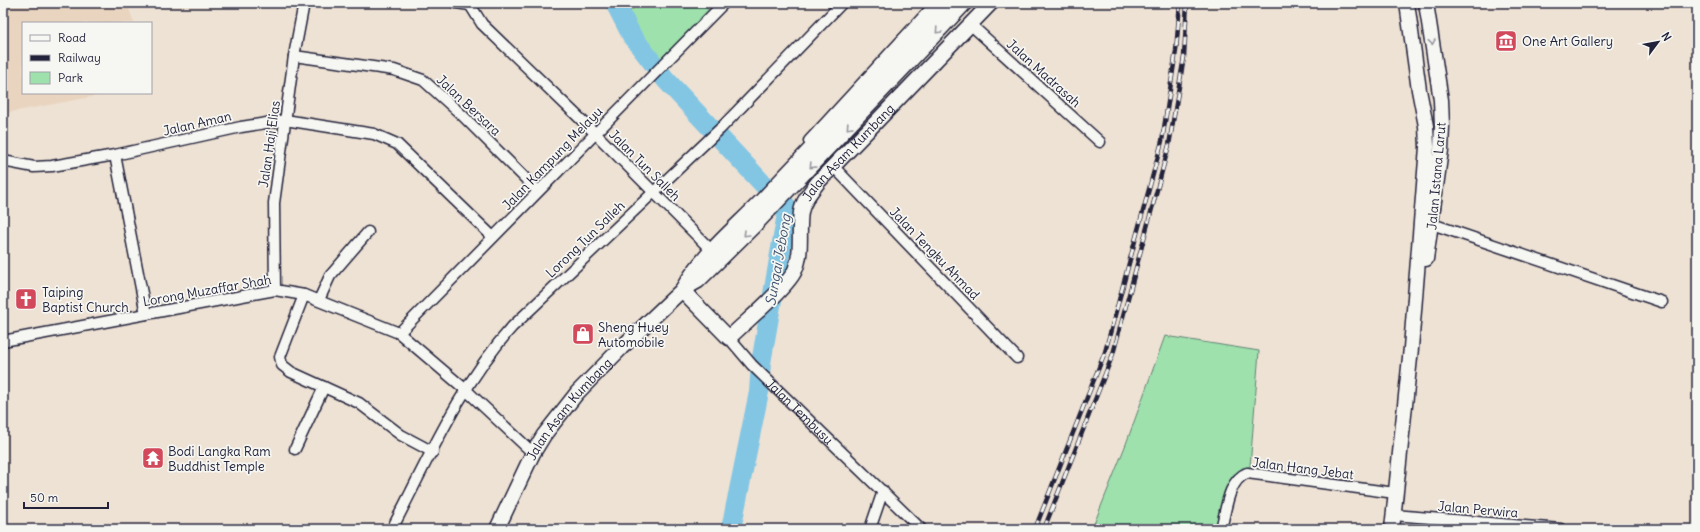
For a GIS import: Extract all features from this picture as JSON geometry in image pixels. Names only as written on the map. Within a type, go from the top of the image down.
[{"type":"main road","name":"Jalan Asam Kumbang","points":[[785,185],[791,170],[830,138],[950,3]]},
{"type":"main road","name":"Jalan Asam Kumbang","points":[[497,529],[533,453],[544,435],[577,393],[621,348],[682,290],[698,281],[716,255],[964,3]]},
{"type":"main road","name":"Jalan Asam Kumbang","points":[[729,338],[790,280],[798,264],[801,212],[803,204],[819,181],[991,3]]},
{"type":"main road","name":"Jalan Istana Larut","points":[[1397,3],[1409,67],[1419,90]]},
{"type":"main road","name":"Jalan Istana Larut","points":[[1392,529],[1411,348],[1427,147],[1426,126],[1406,3]]},
{"type":"main road","name":"Jalan Istana Larut","points":[[1411,348],[1432,224],[1441,150],[1442,100],[1426,3]]},
{"type":"main road","name":"Jalan Tembusu","points":[[682,290],[729,338]]},
{"type":"street","name":"Jalan Haji Elias","points":[[275,290],[274,203],[294,56],[304,3]]},
{"type":"street","points":[[456,3],[470,4]]},
{"type":"street","name":"Jalan Kampung Melayu","points":[[399,332],[724,3]]},
{"type":"street","name":"Lorong Tun Salleh","points":[[392,529],[466,390],[493,348],[512,327],[720,129],[842,3]]},
{"type":"street","name":"Jalan Asam Kumbang","points":[[791,170],[795,158],[803,148],[936,3]]},
{"type":"street","name":"Jalan Tun Salleh","points":[[470,4],[482,24],[595,133],[716,255]]},
{"type":"street","name":"Jalan Madrasah","points":[[970,24],[1100,142]]},
{"type":"street","name":"Jalan Bersara","points":[[294,56],[394,70],[423,80],[459,111],[538,191]]},
{"type":"street","name":"Jalan Aman","points":[[3,161],[34,167],[52,166],[115,155],[241,127],[285,120],[374,134],[396,144],[493,237]]},
{"type":"street","points":[[115,155],[146,314]]},
{"type":"street","name":"Jalan Tengku Ahmad","points":[[833,166],[1017,358]]},
{"type":"street","points":[[1432,224],[1662,302]]},
{"type":"street","points":[[319,300],[330,276],[368,232]]},
{"type":"street","name":"Lorong Muzaffar Shah","points":[[3,341],[275,290],[304,295],[399,332],[466,390],[533,453]]},
{"type":"street","points":[[304,295],[280,357],[282,365],[291,372],[359,403],[401,434],[432,452]]},
{"type":"street","name":"Jalan Tembusu","points":[[729,338],[752,365],[921,529]]},
{"type":"street","points":[[295,449],[324,387]]},
{"type":"street","name":"Jalan Hang Jebat","points":[[1222,529],[1233,486],[1239,476],[1247,473],[1395,493]]},
{"type":"street","points":[[870,529],[883,491]]},
{"type":"street","name":"Jalan Perwira","points":[[1394,515],[1561,529]]},
{"type":"shaded area","points":[[3,3],[127,3],[134,22],[22,22],[22,94],[107,94],[6,113],[3,104]]},
{"type":"green space","points":[[639,3],[701,3],[710,11],[661,64],[639,35],[628,13]]},
{"type":"green space","points":[[1165,336],[1259,351],[1250,467],[1242,468],[1231,479],[1218,529],[1092,529],[1126,444]]},
{"type":"waterway","name":"Sungai Jebong","points":[[615,3],[632,36],[666,80],[762,183],[788,208],[761,363],[759,392],[731,529]]},
{"type":"railway","points":[[1035,529],[1105,352],[1162,141],[1176,51],[1180,3]]},
{"type":"railway","points":[[1044,529],[1113,354],[1169,145],[1184,57],[1187,3]]},
{"type":"place","name":"One Art Gallery","points":[[1506,41]]},
{"type":"place","name":"Taiping Baptist Church","points":[[26,299]]},
{"type":"place","name":"Sheng Huey Automobile","points":[[583,334]]},
{"type":"place","name":"Bodi Langka Ram Buddhist Temple","points":[[153,458]]}]
